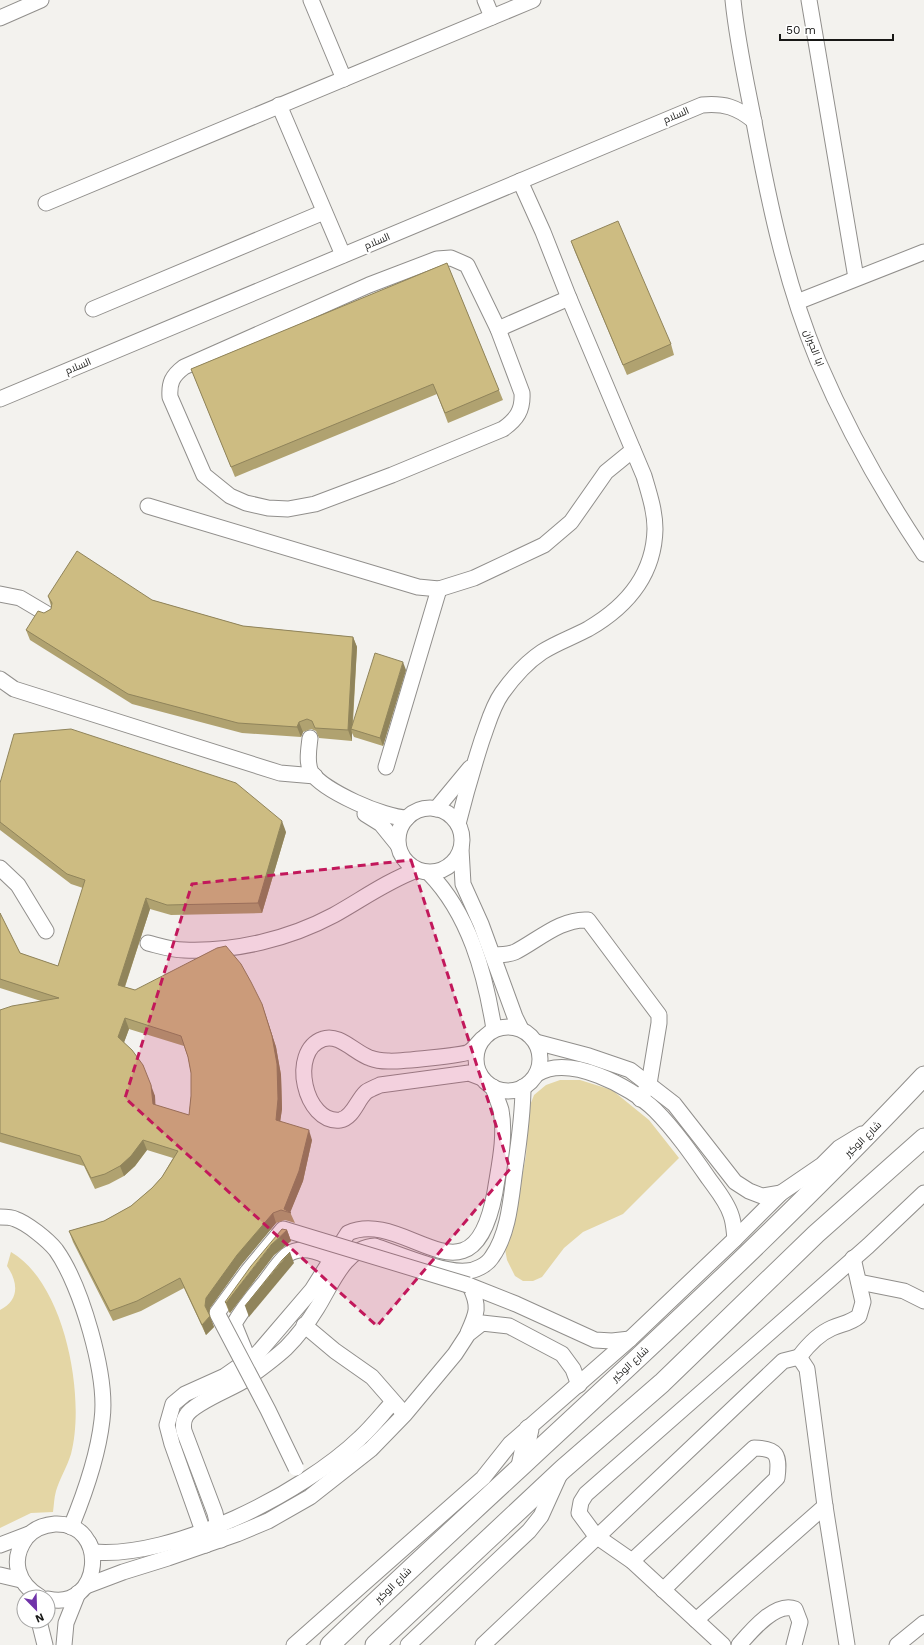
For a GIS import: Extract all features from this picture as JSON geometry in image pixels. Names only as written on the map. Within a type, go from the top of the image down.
[{"type":"main road","name":"شارع الوكير","points":[[330,1645],[704,1295],[883,1120],[924,1076]]},
{"type":"main road","points":[[375,1645],[562,1469],[662,1383],[816,1234],[924,1138]]},
{"type":"main road","points":[[521,1466],[529,1428]]},
{"type":"street","points":[[0,18],[42,0]]},
{"type":"street","points":[[311,0],[344,79]]},
{"type":"street","points":[[484,0],[492,17]]},
{"type":"street","points":[[46,203],[533,0]]},
{"type":"street","name":"ابا الحيران","points":[[733,0],[737,37],[769,203],[797,302],[818,360],[849,428],[891,504],[924,554]]},
{"type":"street","points":[[809,0],[856,278]]},
{"type":"street","name":"السلام","points":[[0,399],[702,105],[716,103],[730,106],[743,112],[754,121]]},
{"type":"street","points":[[279,106],[343,255]]},
{"type":"street","points":[[458,824],[473,764],[492,711],[501,693],[519,672],[541,653],[607,617],[626,602],[643,577],[653,552],[655,528],[652,503],[644,476],[569,298],[543,232],[520,181]]},
{"type":"street","points":[[93,308],[324,212]]},
{"type":"street","points":[[797,302],[924,252]]},
{"type":"street","points":[[451,258],[467,265],[498,329],[522,393],[520,412],[515,421],[504,429],[392,475],[315,504],[288,509],[268,508],[246,503],[230,496],[215,485],[204,475],[170,397],[170,386],[172,379],[184,367],[369,285],[437,259],[451,258]]},
{"type":"street","points":[[498,329],[569,298]]},
{"type":"street","points":[[148,506],[418,587],[439,589],[474,578],[544,545],[571,522],[606,472],[633,450]]},
{"type":"street","points":[[386,767],[439,589]]},
{"type":"street","points":[[2,595],[20,598],[44,618]]},
{"type":"street","points":[[0,679],[14,689],[280,773],[315,776],[325,786],[347,799],[390,816],[407,818]]},
{"type":"street","points":[[314,738],[315,776]]},
{"type":"street","points":[[436,809],[473,764]]},
{"type":"street","points":[[347,799],[358,809],[381,824],[408,864],[423,871],[445,890],[472,944],[481,968],[494,1030]]},
{"type":"street","points":[[384,886],[396,866],[399,850],[398,835],[401,826],[407,818],[425,808],[436,809],[444,812],[458,824],[462,836],[461,849],[463,884],[493,955],[515,1017],[521,1029]]},
{"type":"street","points":[[148,943],[183,950],[216,950],[250,945],[296,931],[332,916],[384,886],[423,871],[439,871],[449,866],[456,859],[461,849]]},
{"type":"street","points":[[0,868],[18,885],[46,931]]},
{"type":"street","points":[[493,955],[513,953],[566,923],[588,920],[659,1015],[649,1084],[640,1099]]},
{"type":"street","points":[[507,1027],[521,1029],[530,1034],[536,1042],[540,1053],[540,1064],[537,1074],[531,1082],[513,1091],[502,1091],[469,1073],[380,1085],[367,1092],[348,1116],[340,1120],[330,1119],[314,1109],[307,1092],[304,1072],[305,1055],[311,1045],[325,1038],[345,1043],[352,1049],[371,1058],[388,1062],[468,1053],[482,1039],[494,1030],[507,1027]]},
{"type":"street","points":[[221,1540],[218,1525],[184,1431],[183,1422],[186,1415],[195,1407],[243,1381],[287,1347],[317,1308],[348,1233],[367,1228],[382,1231],[442,1251],[457,1252],[469,1249],[477,1243],[484,1230],[493,1200],[501,1150],[503,1125],[501,1109],[487,1082],[477,1068],[477,1048],[482,1039]]},
{"type":"street","points":[[536,1042],[605,1061],[630,1070],[674,1104],[735,1182],[749,1191],[762,1196],[781,1193]]},
{"type":"street","points":[[537,1074],[545,1069],[555,1068],[570,1068],[590,1073],[605,1078],[640,1099],[654,1110],[673,1132],[726,1203],[731,1214],[735,1239]]},
{"type":"street","points":[[205,1538],[166,1425],[173,1404],[186,1394],[225,1376],[258,1353],[337,1262],[368,1246],[375,1246],[447,1269],[466,1271],[482,1267],[492,1258],[503,1234],[510,1204],[521,1125],[523,1087]]},
{"type":"street","points":[[294,1645],[483,1478],[510,1444],[630,1339],[781,1193],[822,1165],[839,1148],[883,1120]]},
{"type":"street","points":[[724,1645],[632,1561],[596,1536],[579,1513],[581,1502],[586,1494],[853,1258],[924,1193]]},
{"type":"street","points":[[0,1217],[15,1219],[38,1232],[55,1249],[67,1271],[82,1305],[97,1361],[102,1392],[102,1418],[95,1458],[71,1527]]},
{"type":"street","points":[[310,1497],[268,1410],[217,1313],[248,1271],[283,1229],[469,1286],[516,1304],[595,1340],[612,1341],[630,1339]]},
{"type":"street","points":[[248,1359],[234,1324],[242,1309],[288,1255],[299,1251],[308,1250],[337,1262]]},
{"type":"street","points":[[483,1645],[783,1360],[799,1357],[807,1345],[818,1336],[831,1328],[859,1316],[863,1302],[853,1258]]},
{"type":"street","points":[[859,1282],[904,1291],[924,1301]]},
{"type":"street","points":[[0,1545],[29,1534],[38,1528],[49,1524],[60,1524],[71,1527],[81,1533],[89,1543],[93,1552],[109,1553],[205,1538],[221,1540],[268,1521],[310,1497],[371,1449],[405,1414],[455,1354],[468,1334],[476,1313],[477,1300],[469,1286]]},
{"type":"street","points":[[468,1334],[482,1323],[509,1326],[562,1354],[571,1365],[579,1385]]},
{"type":"street","points":[[304,1325],[335,1351],[372,1377],[405,1414]]},
{"type":"street","points":[[799,1357],[807,1368],[825,1506],[847,1645]]},
{"type":"street","points":[[56,1599],[66,1599],[82,1590],[123,1572],[205,1538],[218,1525],[258,1508],[303,1482],[326,1467],[360,1438],[393,1402]]},
{"type":"street","points":[[632,1561],[754,1448],[769,1448],[774,1452],[779,1466],[777,1478],[663,1590]]},
{"type":"street","points":[[408,1645],[529,1531],[541,1516],[562,1469]]},
{"type":"street","points":[[696,1620],[825,1506]]},
{"type":"street","points":[[29,1534],[22,1544],[17,1556],[17,1568],[29,1589]]},
{"type":"street","points":[[64,1645],[66,1623],[82,1590],[93,1573],[94,1557],[89,1543]]},
{"type":"street","points":[[0,1575],[26,1589]]},
{"type":"street","points":[[739,1645],[778,1608],[788,1606],[795,1609],[800,1622],[794,1645]]},
{"type":"street","points":[[897,1645],[924,1623]]},
{"type":"street","points":[[41,1629],[45,1645]]},
{"type":"highlighted area","points":[[411,860],[510,1169],[377,1326],[125,1098],[192,884]]},
{"type":"shaded area","points":[[560,1080],[580,1080],[612,1090],[649,1120],[679,1158],[623,1214],[583,1232],[564,1248],[542,1277],[533,1281],[523,1281],[515,1276],[507,1260],[505,1249],[517,1204],[526,1155],[529,1108],[534,1095],[546,1085]]},
{"type":"shaded area","points":[[11,1252],[30,1267],[45,1289],[58,1315],[67,1343],[73,1373],[76,1403],[75,1430],[71,1454],[56,1491],[53,1512],[31,1513],[0,1528],[0,1310],[11,1301],[14,1296],[15,1284],[11,1272],[7,1266]]},
{"type":"building","points":[[618,221],[671,344],[623,365],[571,241]]},
{"type":"building","points":[[447,263],[499,390],[445,413],[433,384],[231,467],[191,369]]},
{"type":"building","points":[[77,551],[152,600],[243,626],[353,637],[348,730],[315,728],[312,721],[307,719],[299,722],[297,727],[238,723],[128,694],[26,630],[38,611],[44,613],[51,609],[52,603],[48,596]]},
{"type":"building","points":[[375,653],[403,662],[380,738],[351,729]]},
{"type":"building","points":[[71,729],[236,783],[282,821],[258,903],[167,905],[146,898],[118,985],[135,990],[217,948],[226,946],[241,964],[251,982],[262,1004],[272,1036],[277,1064],[278,1099],[276,1120],[309,1130],[299,1171],[284,1209],[291,1213],[281,1210],[273,1213],[237,1255],[206,1298],[205,1306],[210,1316],[202,1325],[180,1278],[137,1301],[110,1311],[69,1231],[104,1221],[131,1206],[152,1188],[162,1177],[178,1151],[143,1140],[131,1156],[120,1166],[105,1174],[91,1178],[80,1156],[0,1133],[0,1010],[12,1006],[59,998],[0,979],[0,913],[20,953],[58,966],[85,880],[67,874],[0,822],[0,783],[14,734]],"holes":[[[125,1018],[181,1036],[188,1057],[191,1073],[189,1115],[153,1104],[151,1085],[143,1065],[132,1050],[118,1037]]]},
{"type":"building","points":[[282,1229],[287,1230],[271,1245],[226,1303],[225,1302],[251,1266]]},
{"type":"building","points":[[290,1252],[245,1306],[282,1260]]}]
